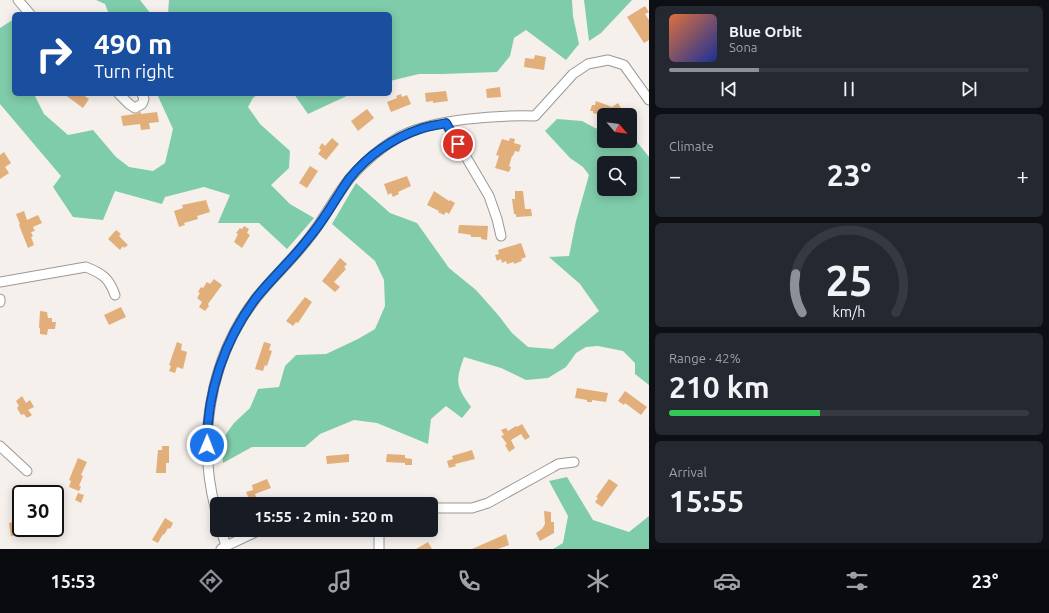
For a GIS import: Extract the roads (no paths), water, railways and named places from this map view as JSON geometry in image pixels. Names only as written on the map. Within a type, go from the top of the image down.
[{"type":"street","points":[[18,0],[28,12]]},
{"type":"street","points":[[212,497],[210,487],[207,431],[214,383],[221,362],[234,334],[257,297],[309,238],[350,179],[362,165],[379,150],[400,137],[421,128],[481,118],[512,115],[535,116],[573,74],[588,64],[608,60],[624,65],[649,100]]},
{"type":"street","points":[[125,96],[129,104],[135,108],[142,104],[144,99],[143,96]]},
{"type":"street","points":[[446,123],[489,196],[501,236]]},
{"type":"street","points":[[0,282],[86,267],[106,277],[111,284],[115,295]]},
{"type":"street","points":[[0,446],[27,471]]},
{"type":"street","points":[[438,508],[472,508],[488,503],[558,464],[574,462]]},
{"type":"street","points":[[222,537],[224,547],[245,537]]},
{"type":"street","points":[[379,537],[379,549]]}]
